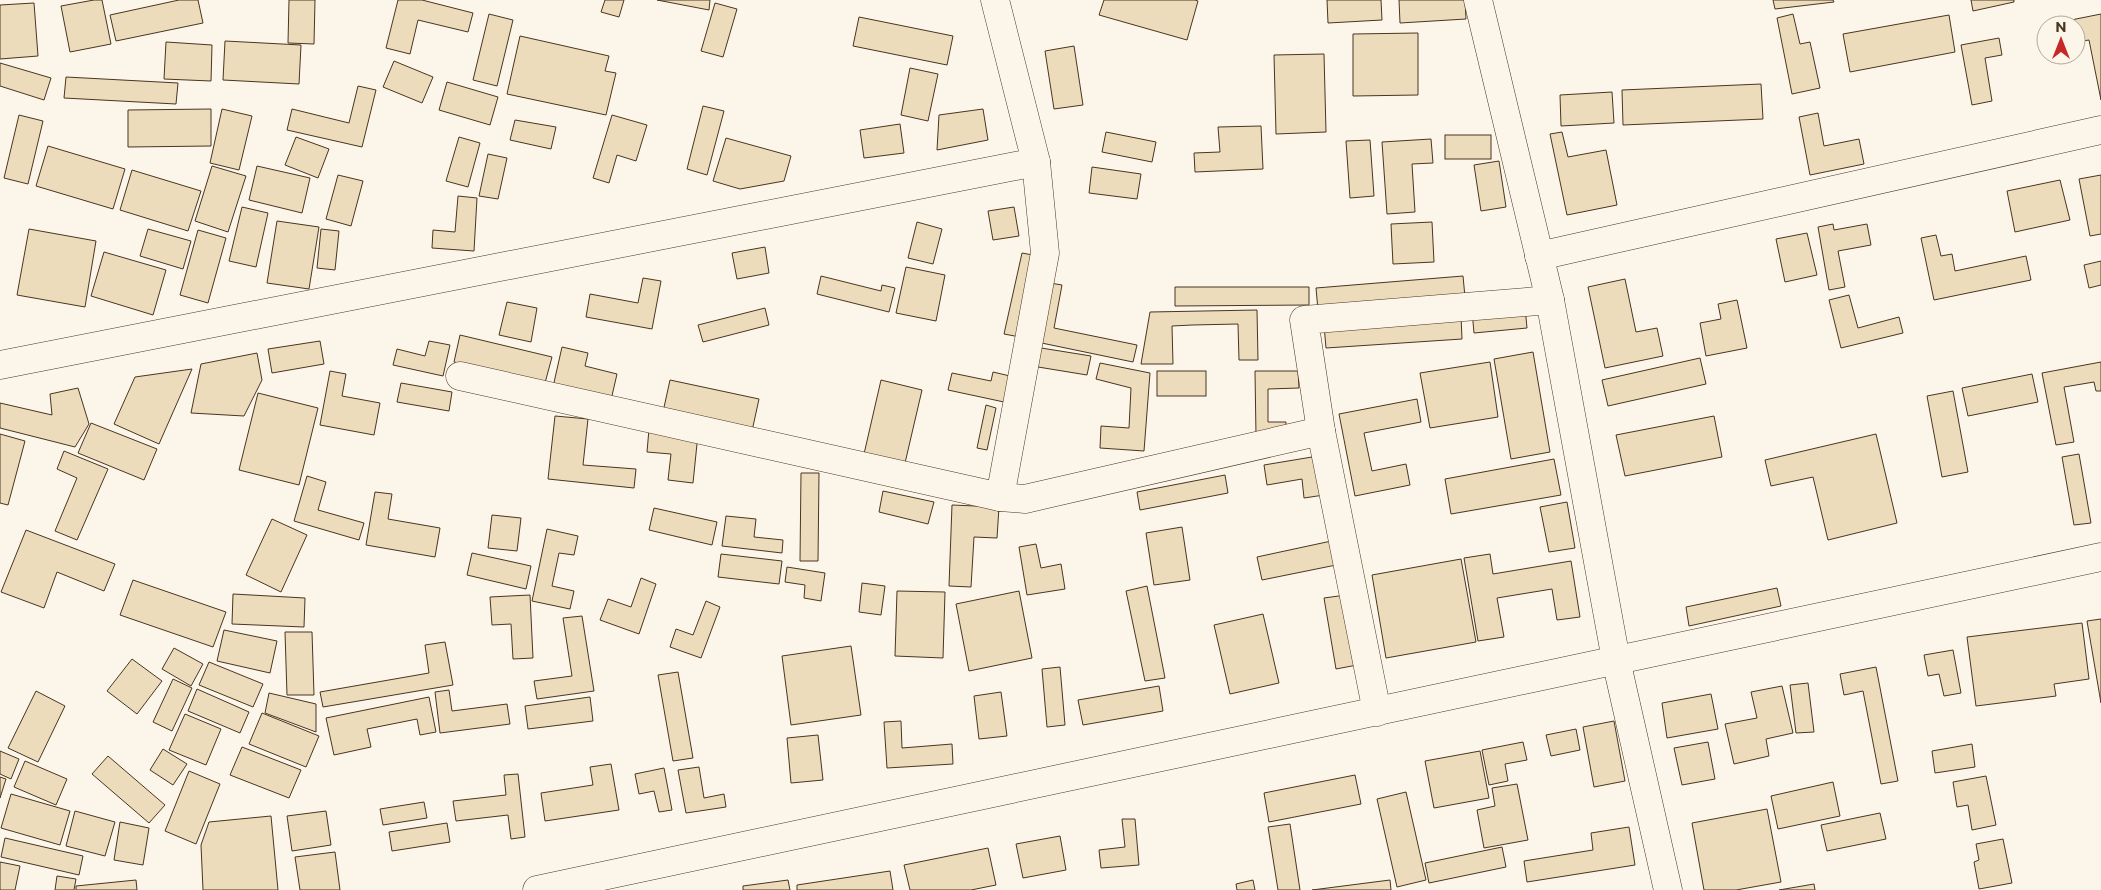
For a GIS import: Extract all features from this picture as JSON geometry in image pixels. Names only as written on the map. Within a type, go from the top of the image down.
[{"type":"street","points":[[995,0],[1036,162],[1045,253],[1000,497]]},
{"type":"street","points":[[1478,0],[1550,300],[1616,660],[1668,890]]},
{"type":"street","points":[[1539,256],[2101,130]]},
{"type":"street","points":[[0,364],[1036,162]]},
{"type":"street","points":[[1377,712],[1320,431],[1304,320],[1550,300]]},
{"type":"street","points":[[460,376],[1000,497],[1025,499],[1320,431]]},
{"type":"street","points":[[537,890],[2101,557]]},
{"type":"building","points":[[102,0],[111,44],[70,52],[61,6]]},
{"type":"building","points":[[179,0],[198,0],[203,23],[116,41],[110,15]]},
{"type":"building","points":[[289,0],[315,0],[314,44],[288,43]]},
{"type":"building","points":[[398,0],[422,0],[473,13],[468,32],[418,20],[410,54],[386,48]]},
{"type":"building","points":[[605,0],[624,0],[619,17],[601,12]]},
{"type":"building","points":[[657,0],[710,0],[709,10]]},
{"type":"building","points":[[1104,0],[1198,1],[1187,40],[1099,15]]},
{"type":"building","points":[[1327,0],[1381,0],[1382,20],[1328,23]]},
{"type":"building","points":[[1399,0],[1465,0],[1466,19],[1400,23]]},
{"type":"building","points":[[1773,0],[1833,0],[1834,2],[1775,9]]},
{"type":"building","points":[[1971,0],[2014,0],[2014,2],[1973,11]]},
{"type":"building","points":[[34,3],[38,56],[0,59],[0,5]]},
{"type":"building","points":[[715,3],[737,9],[723,57],[701,51]]},
{"type":"building","points":[[489,14],[513,20],[497,86],[473,80]]},
{"type":"building","points":[[1793,14],[1800,44],[1810,42],[1820,88],[1792,94],[1777,18]]},
{"type":"building","points":[[2101,14],[2101,100],[2089,40],[2086,40],[2086,17]]},
{"type":"building","points":[[1949,15],[1955,52],[1850,72],[1843,34]]},
{"type":"building","points":[[859,17],[953,36],[947,65],[853,46]]},
{"type":"building","points":[[1418,33],[1418,95],[1353,96],[1353,34]]},
{"type":"building","points":[[520,36],[609,56],[605,71],[616,73],[606,115],[507,94]]},
{"type":"building","points":[[1999,38],[2002,55],[1985,58],[1992,101],[1972,105],[1961,45]]},
{"type":"building","points":[[225,41],[301,45],[299,84],[223,80]]},
{"type":"building","points":[[166,42],[212,45],[211,81],[164,79]]},
{"type":"building","points":[[1074,46],[1083,105],[1054,109],[1045,51]]},
{"type":"building","points":[[1324,54],[1326,132],[1276,134],[1274,55]]},
{"type":"building","points":[[394,61],[433,77],[422,103],[383,87]]},
{"type":"building","points":[[0,63],[51,78],[44,100],[0,86]]},
{"type":"building","points":[[910,68],[938,74],[928,121],[901,115]]},
{"type":"building","points":[[66,77],[178,83],[176,104],[64,98]]},
{"type":"building","points":[[447,82],[498,97],[490,125],[439,110]]},
{"type":"building","points":[[1761,84],[1763,119],[1623,125],[1622,90]]},
{"type":"building","points":[[358,86],[376,90],[362,147],[287,130],[292,109],[349,123]]},
{"type":"building","points":[[1612,92],[1614,123],[1561,126],[1560,95]]},
{"type":"building","points":[[703,106],[724,111],[707,175],[687,169]]},
{"type":"building","points":[[211,109],[211,146],[128,147],[128,110]]},
{"type":"building","points":[[222,109],[252,116],[239,170],[210,163]]},
{"type":"building","points":[[983,109],[988,140],[937,150],[939,115]]},
{"type":"building","points":[[1818,113],[1824,146],[1859,139],[1864,164],[1810,175],[1799,117]]},
{"type":"building","points":[[19,115],[43,121],[28,184],[4,178]]},
{"type":"building","points":[[612,115],[647,125],[636,161],[617,155],[609,183],[593,178]]},
{"type":"building","points":[[515,120],[556,127],[551,149],[510,140]]},
{"type":"building","points":[[900,124],[904,153],[864,158],[860,130]]},
{"type":"building","points":[[1261,126],[1263,169],[1195,172],[1194,153],[1220,152],[1218,127]]},
{"type":"building","points":[[1106,132],[1156,142],[1152,162],[1102,152]]},
{"type":"building","points":[[1562,132],[1568,157],[1606,150],[1617,205],[1567,215],[1550,134]]},
{"type":"building","points":[[1445,135],[1491,135],[1491,159],[1445,159]]},
{"type":"building","points":[[296,137],[329,149],[318,178],[285,165]]},
{"type":"building","points":[[459,137],[480,143],[468,187],[446,181]]},
{"type":"building","points":[[726,138],[791,156],[784,181],[740,189],[713,181]]},
{"type":"building","points":[[1431,139],[1433,163],[1412,164],[1415,212],[1387,214],[1382,142]]},
{"type":"building","points":[[1370,140],[1374,196],[1350,198],[1346,141]]},
{"type":"building","points":[[48,146],[125,169],[113,209],[36,186]]},
{"type":"building","points":[[488,154],[507,158],[498,199],[479,196]]},
{"type":"building","points":[[1499,161],[1506,207],[1481,211],[1474,165]]},
{"type":"building","points":[[212,166],[246,176],[228,232],[195,221]]},
{"type":"building","points":[[257,166],[310,178],[302,213],[249,200]]},
{"type":"building","points":[[1092,167],[1141,174],[1137,199],[1089,193]]},
{"type":"building","points":[[132,170],[201,191],[188,231],[120,210]]},
{"type":"building","points":[[338,175],[363,181],[351,226],[326,219]]},
{"type":"building","points":[[2101,175],[2101,234],[2090,236],[2079,179]]},
{"type":"building","points":[[2060,180],[2070,220],[2015,232],[2007,191]]},
{"type":"building","points":[[458,196],[477,198],[474,251],[432,248],[433,230],[455,232]]},
{"type":"building","points":[[242,207],[268,213],[256,267],[229,261]]},
{"type":"building","points":[[1014,207],[1019,236],[993,240],[988,211]]},
{"type":"building","points":[[277,221],[319,227],[309,289],[267,283]]},
{"type":"building","points":[[917,222],[942,229],[933,264],[908,258]]},
{"type":"building","points":[[1432,222],[1434,262],[1393,264],[1391,224]]},
{"type":"building","points":[[1833,224],[1834,230],[1867,224],[1871,245],[1838,251],[1845,287],[1829,290],[1818,227]]},
{"type":"building","points":[[29,229],[96,241],[85,307],[17,295]]},
{"type":"building","points":[[148,229],[191,241],[183,269],[140,256]]},
{"type":"building","points":[[321,229],[339,231],[335,270],[317,268]]},
{"type":"building","points":[[198,230],[226,238],[208,303],[180,295]]},
{"type":"building","points":[[1807,233],[1817,275],[1785,282],[1776,239]]},
{"type":"building","points":[[1936,235],[1941,256],[1952,254],[1955,271],[2026,256],[2031,280],[1934,300],[1921,238]]},
{"type":"building","points":[[765,247],[769,273],[737,279],[732,253]]},
{"type":"building","points":[[104,252],[166,270],[153,315],[91,296]]},
{"type":"building","points":[[1022,253],[1038,256],[1020,337],[1004,334]]},
{"type":"building","points":[[2101,261],[2101,285],[2089,288],[2084,265]]},
{"type":"building","points":[[906,267],[945,275],[936,321],[896,313]]},
{"type":"building","points":[[821,276],[881,291],[882,285],[895,288],[889,312],[817,294]]},
{"type":"building","points":[[1463,276],[1465,297],[1318,310],[1316,288]]},
{"type":"building","points":[[643,278],[661,281],[652,329],[586,317],[590,294],[638,303]]},
{"type":"building","points":[[1625,279],[1636,332],[1657,328],[1663,356],[1605,368],[1588,287]]},
{"type":"building","points":[[1044,282],[1062,285],[1054,328],[1137,345],[1133,362],[1032,341]]},
{"type":"building","points":[[1175,287],[1309,287],[1309,305],[1175,306]]},
{"type":"building","points":[[1849,295],[1858,328],[1899,317],[1903,333],[1841,348],[1829,300]]},
{"type":"building","points":[[1737,300],[1747,348],[1706,356],[1700,323],[1721,319],[1718,304]]},
{"type":"building","points":[[507,302],[537,308],[531,342],[499,335]]},
{"type":"building","points":[[1525,307],[1527,328],[1474,333],[1472,311]]},
{"type":"building","points":[[765,308],[769,325],[703,342],[698,325]]},
{"type":"building","points":[[1257,310],[1258,360],[1239,360],[1238,324],[1192,325],[1172,326],[1173,364],[1141,364],[1150,312]]},
{"type":"building","points":[[1461,316],[1462,339],[1326,348],[1324,325]]},
{"type":"building","points":[[460,335],[552,357],[545,383],[454,362]]},
{"type":"building","points":[[320,341],[324,364],[272,373],[268,349]]},
{"type":"building","points":[[429,341],[450,345],[443,376],[393,365],[397,349],[425,356]]},
{"type":"building","points":[[562,347],[588,353],[585,366],[617,374],[611,400],[553,387]]},
{"type":"building","points":[[1035,347],[1091,356],[1087,375],[1032,366]]},
{"type":"building","points":[[1533,352],[1550,452],[1511,459],[1494,359]]},
{"type":"building","points":[[257,353],[262,380],[244,416],[191,413],[201,364]]},
{"type":"building","points":[[1700,358],[1706,384],[1608,406],[1602,380]]},
{"type":"building","points":[[1490,362],[1498,417],[1430,428],[1420,373]]},
{"type":"building","points":[[2101,362],[2101,391],[2096,391],[2094,382],[2064,387],[2074,442],[2056,445],[2042,373]]},
{"type":"building","points":[[1100,363],[1150,373],[1144,451],[1100,448],[1101,426],[1129,428],[1131,388],[1096,379]]},
{"type":"building","points":[[192,369],[159,444],[114,424],[135,377]]},
{"type":"building","points":[[330,371],[346,374],[342,396],[380,403],[374,435],[320,425]]},
{"type":"building","points":[[1157,371],[1206,371],[1206,396],[1157,396]]},
{"type":"building","points":[[1255,371],[1298,371],[1299,388],[1268,389],[1268,422],[1286,422],[1286,436],[1256,436]]},
{"type":"building","points":[[993,372],[1010,376],[1004,402],[948,390],[952,373],[991,381]]},
{"type":"building","points":[[2032,374],[2038,402],[1968,416],[1962,388]]},
{"type":"building","points":[[670,380],[759,399],[752,431],[663,412]]},
{"type":"building","points":[[881,380],[922,390],[905,463],[864,454]]},
{"type":"building","points":[[401,383],[452,392],[449,411],[397,402]]},
{"type":"building","points":[[78,388],[89,424],[75,447],[0,428],[0,403],[52,415],[50,394]]},
{"type":"building","points":[[1953,391],[1968,472],[1942,477],[1927,396]]},
{"type":"building","points":[[258,393],[318,408],[299,485],[239,470]]},
{"type":"building","points":[[1417,399],[1421,422],[1364,433],[1372,471],[1406,464],[1410,485],[1355,496],[1339,414]]},
{"type":"building","points":[[986,405],[996,408],[987,450],[977,448]]},
{"type":"building","points":[[555,416],[588,419],[583,465],[636,469],[634,488],[548,479]]},
{"type":"building","points":[[1714,416],[1722,457],[1625,476],[1616,435]]},
{"type":"building","points":[[91,423],[157,449],[144,480],[78,453]]},
{"type":"building","points":[[649,429],[698,434],[693,483],[668,480],[671,454],[647,452]]},
{"type":"building","points":[[0,434],[25,441],[8,505],[0,503]]},
{"type":"building","points":[[1876,434],[1897,523],[1828,540],[1813,477],[1771,486],[1765,460]]},
{"type":"building","points":[[64,451],[108,469],[77,540],[55,531],[77,478],[57,469]]},
{"type":"building","points":[[2079,454],[2091,523],[2074,525],[2062,457]]},
{"type":"building","points":[[1318,456],[1324,495],[1304,498],[1302,479],[1267,485],[1264,465]]},
{"type":"building","points":[[1554,459],[1561,495],[1451,514],[1445,479]]},
{"type":"building","points":[[801,473],[819,473],[818,561],[800,561]]},
{"type":"building","points":[[1225,475],[1228,493],[1140,510],[1137,492]]},
{"type":"building","points":[[307,476],[326,482],[318,510],[364,523],[359,540],[294,521]]},
{"type":"building","points":[[883,491],[934,502],[928,524],[879,512]]},
{"type":"building","points":[[375,492],[392,494],[388,519],[440,528],[435,557],[366,545]]},
{"type":"building","points":[[1567,502],[1575,548],[1549,552],[1540,507]]},
{"type":"building","points":[[952,505],[999,507],[997,538],[974,537],[971,587],[949,586]]},
{"type":"building","points":[[654,508],[717,522],[712,545],[649,530]]},
{"type":"building","points":[[492,515],[521,518],[517,551],[488,548]]},
{"type":"building","points":[[726,516],[756,519],[754,537],[783,540],[782,553],[722,546]]},
{"type":"building","points":[[272,519],[307,535],[281,592],[246,575]]},
{"type":"building","points":[[1182,527],[1190,580],[1154,585],[1146,533]]},
{"type":"building","points":[[547,529],[578,536],[574,555],[559,553],[552,586],[574,591],[570,609],[532,601]]},
{"type":"building","points":[[26,530],[115,564],[104,591],[57,572],[44,608],[1,592]]},
{"type":"building","points":[[1336,540],[1341,564],[1262,580],[1257,557]]},
{"type":"building","points":[[1036,544],[1041,568],[1061,564],[1065,589],[1027,595],[1019,547]]},
{"type":"building","points":[[472,553],[531,566],[526,589],[467,575]]},
{"type":"building","points":[[721,554],[782,561],[779,584],[718,577]]},
{"type":"building","points":[[1490,554],[1493,574],[1571,561],[1580,617],[1557,620],[1552,589],[1497,598],[1504,637],[1478,641],[1464,558]]},
{"type":"building","points":[[1461,559],[1476,642],[1386,658],[1372,575]]},
{"type":"building","points":[[787,567],[825,573],[821,601],[804,598],[805,585],[785,582]]},
{"type":"building","points":[[641,578],[656,584],[639,634],[600,620],[608,599],[631,607]]},
{"type":"building","points":[[133,580],[226,612],[213,647],[120,615]]},
{"type":"building","points":[[862,583],[885,586],[881,615],[859,612]]},
{"type":"building","points":[[1147,586],[1165,678],[1145,681],[1126,591]]},
{"type":"building","points":[[1777,588],[1781,606],[1689,626],[1686,607]]},
{"type":"building","points":[[897,591],[945,592],[943,658],[895,656]]},
{"type":"building","points":[[1019,591],[1032,658],[969,671],[956,604]]},
{"type":"building","points":[[233,594],[305,598],[304,627],[232,624]]},
{"type":"building","points":[[530,595],[533,658],[513,659],[511,624],[492,625],[490,597]]},
{"type":"building","points":[[1346,595],[1357,665],[1336,669],[1324,598]]},
{"type":"building","points":[[706,601],[720,607],[701,658],[670,647],[676,629],[693,635]]},
{"type":"building","points":[[1263,614],[1279,683],[1230,694],[1214,625]]},
{"type":"building","points":[[582,616],[594,691],[537,699],[534,681],[572,676],[563,618]]},
{"type":"building","points":[[2101,619],[2101,703],[2087,621]]},
{"type":"building","points":[[2082,623],[2089,679],[2054,684],[2056,696],[1976,706],[1967,637]]},
{"type":"building","points":[[224,630],[277,641],[270,673],[217,661]]},
{"type":"building","points":[[285,632],[312,632],[314,695],[287,695]]},
{"type":"building","points":[[445,642],[453,685],[323,707],[320,692],[429,673],[425,645]]},
{"type":"building","points":[[851,646],[861,715],[791,725],[782,656]]},
{"type":"building","points":[[174,648],[203,664],[191,686],[162,669]]},
{"type":"building","points":[[1953,650],[1961,693],[1944,696],[1939,674],[1928,676],[1924,655]]},
{"type":"building","points":[[132,659],[162,681],[137,714],[107,691]]},
{"type":"building","points":[[209,662],[263,684],[253,707],[199,685]]},
{"type":"building","points":[[1060,667],[1065,725],[1047,727],[1042,669]]},
{"type":"building","points":[[1876,667],[1898,781],[1881,784],[1863,691],[1844,695],[1840,674]]},
{"type":"building","points":[[678,672],[693,758],[673,761],[658,675]]},
{"type":"building","points":[[173,679],[192,688],[172,731],[153,722]]},
{"type":"building","points":[[1808,683],[1814,732],[1796,733],[1790,685]]},
{"type":"building","points":[[1159,686],[1163,711],[1083,725],[1078,700]]},
{"type":"building","points":[[1782,686],[1793,733],[1766,739],[1769,756],[1734,764],[1725,724],[1757,718],[1751,692]]},
{"type":"building","points":[[197,689],[249,712],[240,733],[188,711]]},
{"type":"building","points":[[449,690],[452,711],[507,704],[510,724],[440,733],[435,692]]},
{"type":"building","points":[[36,691],[65,706],[38,762],[8,748]]},
{"type":"building","points":[[1001,692],[1007,736],[979,739],[974,696]]},
{"type":"building","points":[[269,693],[316,704],[316,732],[265,713]]},
{"type":"building","points":[[1711,694],[1718,729],[1667,738],[1662,703]]},
{"type":"building","points":[[429,697],[436,732],[420,735],[417,719],[367,729],[371,747],[334,755],[326,718]]},
{"type":"building","points":[[590,697],[593,721],[528,729],[525,706]]},
{"type":"building","points":[[262,713],[319,736],[306,767],[249,744]]},
{"type":"building","points":[[185,714],[221,729],[206,765],[169,750]]},
{"type":"building","points":[[901,721],[902,748],[952,744],[953,764],[887,768],[884,722]]},
{"type":"building","points":[[1614,721],[1625,781],[1594,787],[1583,727]]},
{"type":"building","points":[[1576,729],[1580,750],[1551,756],[1546,735]]},
{"type":"building","points":[[818,735],[823,780],[791,783],[787,738]]},
{"type":"building","points":[[1523,742],[1527,760],[1505,764],[1508,781],[1489,785],[1482,750]]},
{"type":"building","points":[[1708,742],[1715,779],[1682,785],[1674,748]]},
{"type":"building","points":[[1972,744],[1975,767],[1935,773],[1932,751]]},
{"type":"building","points":[[242,747],[301,770],[289,798],[230,775]]},
{"type":"building","points":[[163,749],[187,764],[173,785],[150,770]]},
{"type":"building","points":[[0,751],[19,759],[11,779],[0,774]]},
{"type":"building","points":[[1480,751],[1489,798],[1434,808],[1425,761]]},
{"type":"building","points":[[108,756],[165,805],[149,823],[92,774]]},
{"type":"building","points":[[25,761],[67,779],[56,805],[14,787]]},
{"type":"building","points":[[611,764],[619,810],[545,821],[541,793],[593,785],[590,767]]},
{"type":"building","points":[[699,767],[704,798],[724,794],[726,807],[686,813],[678,770]]},
{"type":"building","points":[[664,768],[672,810],[659,812],[654,791],[639,794],[635,774]]},
{"type":"building","points":[[189,771],[220,784],[196,844],[165,831]]},
{"type":"building","points":[[518,774],[525,837],[511,839],[508,815],[456,821],[453,801],[506,795],[504,775]]},
{"type":"building","points":[[1355,775],[1361,804],[1269,822],[1264,793]]},
{"type":"building","points":[[1986,776],[1996,825],[1972,830],[1968,805],[1957,807],[1953,782]]},
{"type":"building","points":[[0,777],[6,779],[0,798]]},
{"type":"building","points":[[1833,782],[1840,816],[1778,829],[1771,796]]},
{"type":"building","points":[[1517,784],[1528,840],[1484,848],[1477,810],[1495,806],[1492,788]]},
{"type":"building","points":[[1406,792],[1426,880],[1397,887],[1377,799]]},
{"type":"building","points":[[11,794],[70,811],[60,845],[1,828]]},
{"type":"building","points":[[424,802],[427,818],[383,825],[380,809]]},
{"type":"building","points":[[1767,809],[1781,882],[1736,890],[1704,890],[1692,823]]},
{"type":"building","points":[[75,811],[115,822],[105,856],[66,846]]},
{"type":"building","points":[[326,811],[331,845],[292,851],[287,816]]},
{"type":"building","points":[[1880,813],[1886,839],[1827,851],[1821,825]]},
{"type":"building","points":[[271,816],[278,890],[203,890],[201,845],[209,822]]},
{"type":"building","points":[[1122,819],[1135,819],[1139,865],[1101,868],[1099,850],[1125,847]]},
{"type":"building","points":[[120,822],[149,828],[143,865],[114,860]]},
{"type":"building","points":[[447,823],[450,842],[392,851],[389,832]]},
{"type":"building","points":[[1290,824],[1300,890],[1278,890],[1268,827]]},
{"type":"building","points":[[1629,827],[1635,865],[1527,882],[1524,861],[1593,850],[1591,833]]},
{"type":"building","points":[[1060,836],[1066,870],[1023,878],[1016,844]]},
{"type":"building","points":[[5,838],[83,856],[79,875],[1,857]]},
{"type":"building","points":[[2003,839],[2012,883],[1979,889],[1974,862],[1979,860],[1976,844]]},
{"type":"building","points":[[1502,847],[1506,867],[1429,883],[1425,863]]},
{"type":"building","points":[[988,848],[996,885],[971,890],[910,890],[904,865]]},
{"type":"building","points":[[335,852],[340,890],[300,890],[295,857]]},
{"type":"building","points":[[0,862],[20,866],[15,890],[0,890]]},
{"type":"building","points":[[890,871],[893,890],[797,890],[797,885]]},
{"type":"building","points":[[57,876],[76,879],[74,890],[55,890]]},
{"type":"building","points":[[136,880],[137,890],[76,890],[76,886]]},
{"type":"building","points":[[788,880],[790,890],[743,890],[743,886]]},
{"type":"building","points":[[1253,880],[1255,890],[1237,890],[1236,884]]},
{"type":"building","points":[[1390,880],[1391,890],[1312,890]]},
{"type":"building","points":[[1814,884],[1815,890],[1779,890]]}]
